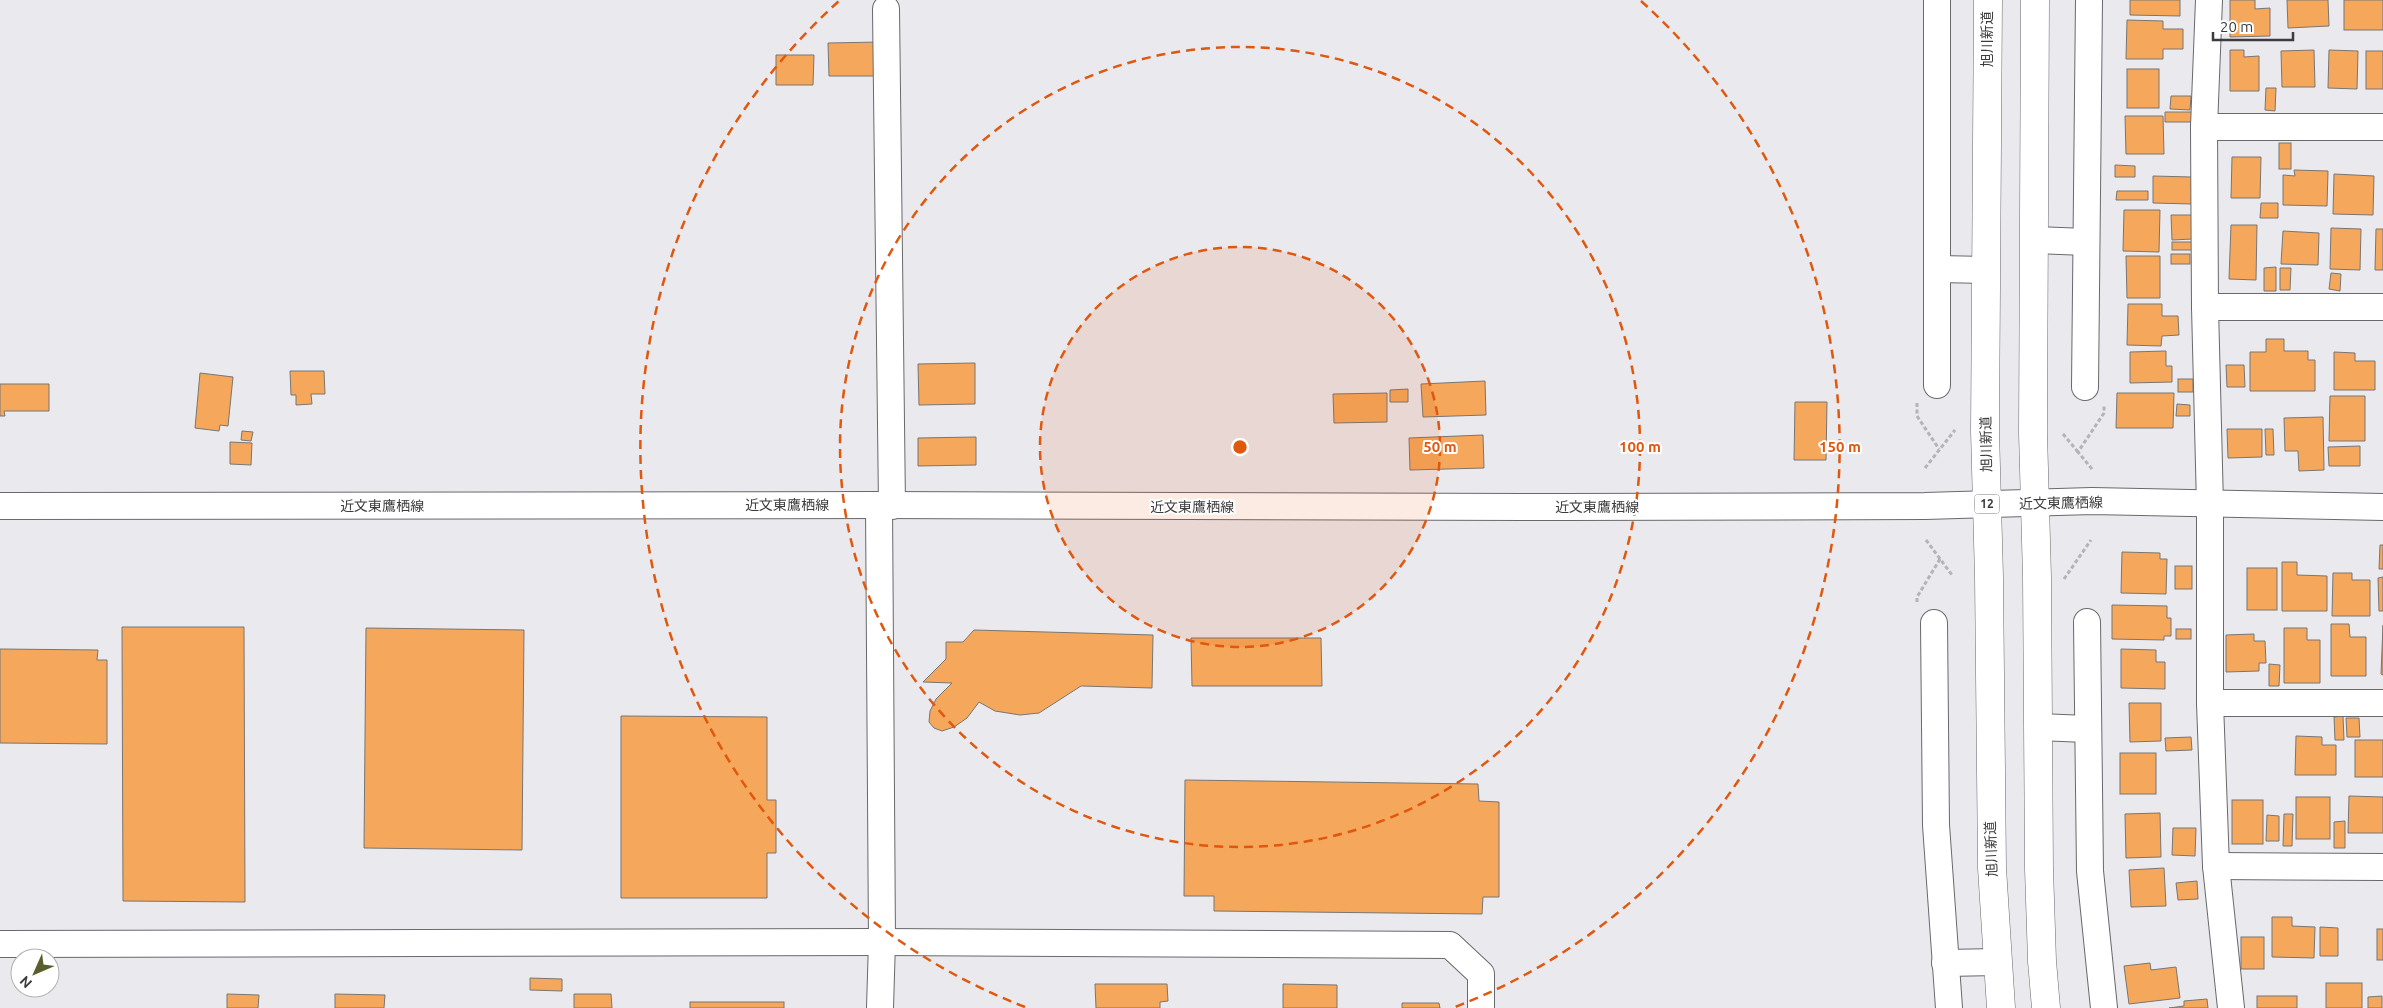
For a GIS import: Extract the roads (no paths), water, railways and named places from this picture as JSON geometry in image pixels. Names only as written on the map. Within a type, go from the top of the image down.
[{"type":"highway","name":"旭川新道","points":[[1988,0],[1985,431],[1992,868],[2001,1008]]},
{"type":"highway","points":[[2035,0],[2034,503],[2038,727],[2038,869],[2046,1008]]},
{"type":"street","points":[[1937,0],[1938,385]]},
{"type":"street","points":[[2085,387],[2089,0]]},
{"type":"street","points":[[2210,0],[2204,127],[2205,307],[2210,505],[2210,703],[2216,866],[2231,1008]]},
{"type":"street","points":[[880,1008],[885,505],[886,9]]},
{"type":"street","points":[[2204,127],[2383,127]]},
{"type":"street","points":[[2035,240],[2086,242]]},
{"type":"street","points":[[1938,270],[1986,270]]},
{"type":"street","points":[[2205,307],[2383,307]]},
{"type":"street","name":"近文東鷹栖線","points":[[0,506],[885,505],[1582,507],[1987,505],[2092,501],[2383,508]]},
{"type":"street","points":[[1934,622],[1936,825],[1949,1008]]},
{"type":"street","points":[[2087,622],[2090,871],[2104,1008]]},
{"type":"street","points":[[2210,703],[2383,703]]},
{"type":"street","points":[[2038,727],[2087,729]]},
{"type":"street","points":[[2216,866],[2383,867]]},
{"type":"street","points":[[0,944],[882,942],[1450,945],[1481,974],[1481,1008]]},
{"type":"street","points":[[1945,964],[1997,962]]}]
